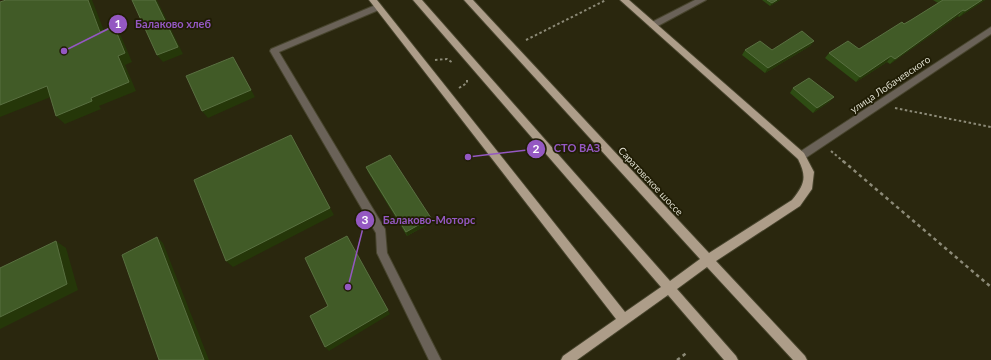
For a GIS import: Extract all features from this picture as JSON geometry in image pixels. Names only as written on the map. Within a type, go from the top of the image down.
[{"type":"main road","points":[[417,0],[732,360]]},
{"type":"main road","name":"Саратовское шоссе","points":[[468,0],[801,360]]},
{"type":"main road","points":[[567,360],[708,260],[796,203],[807,189],[808,172],[801,156],[624,0]]},
{"type":"main road","points":[[375,3],[624,320]]},
{"type":"street","points":[[653,25],[702,0]]},
{"type":"street","points":[[375,3],[274,50],[381,232],[382,253],[435,360]]},
{"type":"street","name":"улица Лобачевского","points":[[801,156],[991,30]]},
{"type":"path","points":[[526,40],[606,0]]},
{"type":"path","points":[[419,60],[447,59],[454,63]]},
{"type":"path","points":[[883,102],[898,110],[991,127]]},
{"type":"path","points":[[822,142],[991,287]]},
{"type":"path","points":[[677,360],[688,352]]},
{"type":"building","points":[[6,0],[88,0],[100,32],[114,26],[125,53],[118,56],[129,82],[91,98],[92,101],[56,116],[47,86],[0,105],[0,2]]},
{"type":"building","points":[[132,0],[155,0],[178,47],[157,55]]},
{"type":"building","points":[[767,0],[777,0],[772,3]]},
{"type":"building","points":[[943,0],[982,0],[965,11],[963,10],[895,59],[891,56],[860,77],[829,53],[848,41],[859,49],[902,22],[904,24]]},
{"type":"building","points":[[802,31],[814,41],[768,68],[745,50],[760,41],[772,50]]},
{"type":"building","points":[[233,57],[251,90],[202,111],[186,76]]},
{"type":"building","points":[[809,78],[834,97],[817,108],[793,88]]},
{"type":"building","points":[[291,135],[330,208],[226,261],[194,180]]},
{"type":"building","points":[[390,155],[431,218],[406,232],[366,167]]},
{"type":"building","points":[[347,236],[388,310],[325,347],[310,316],[328,306],[305,258]]},
{"type":"building","points":[[157,237],[204,360],[159,360],[122,255]]},
{"type":"building","points":[[56,241],[67,284],[0,317],[0,268]]},
{"type":"place","name":"Балаково хлеб","points":[[64,51]]},
{"type":"place","name":"СТО ВАЗ","points":[[468,157]]},
{"type":"place","name":"Балаково-Моторс","points":[[348,287]]}]
